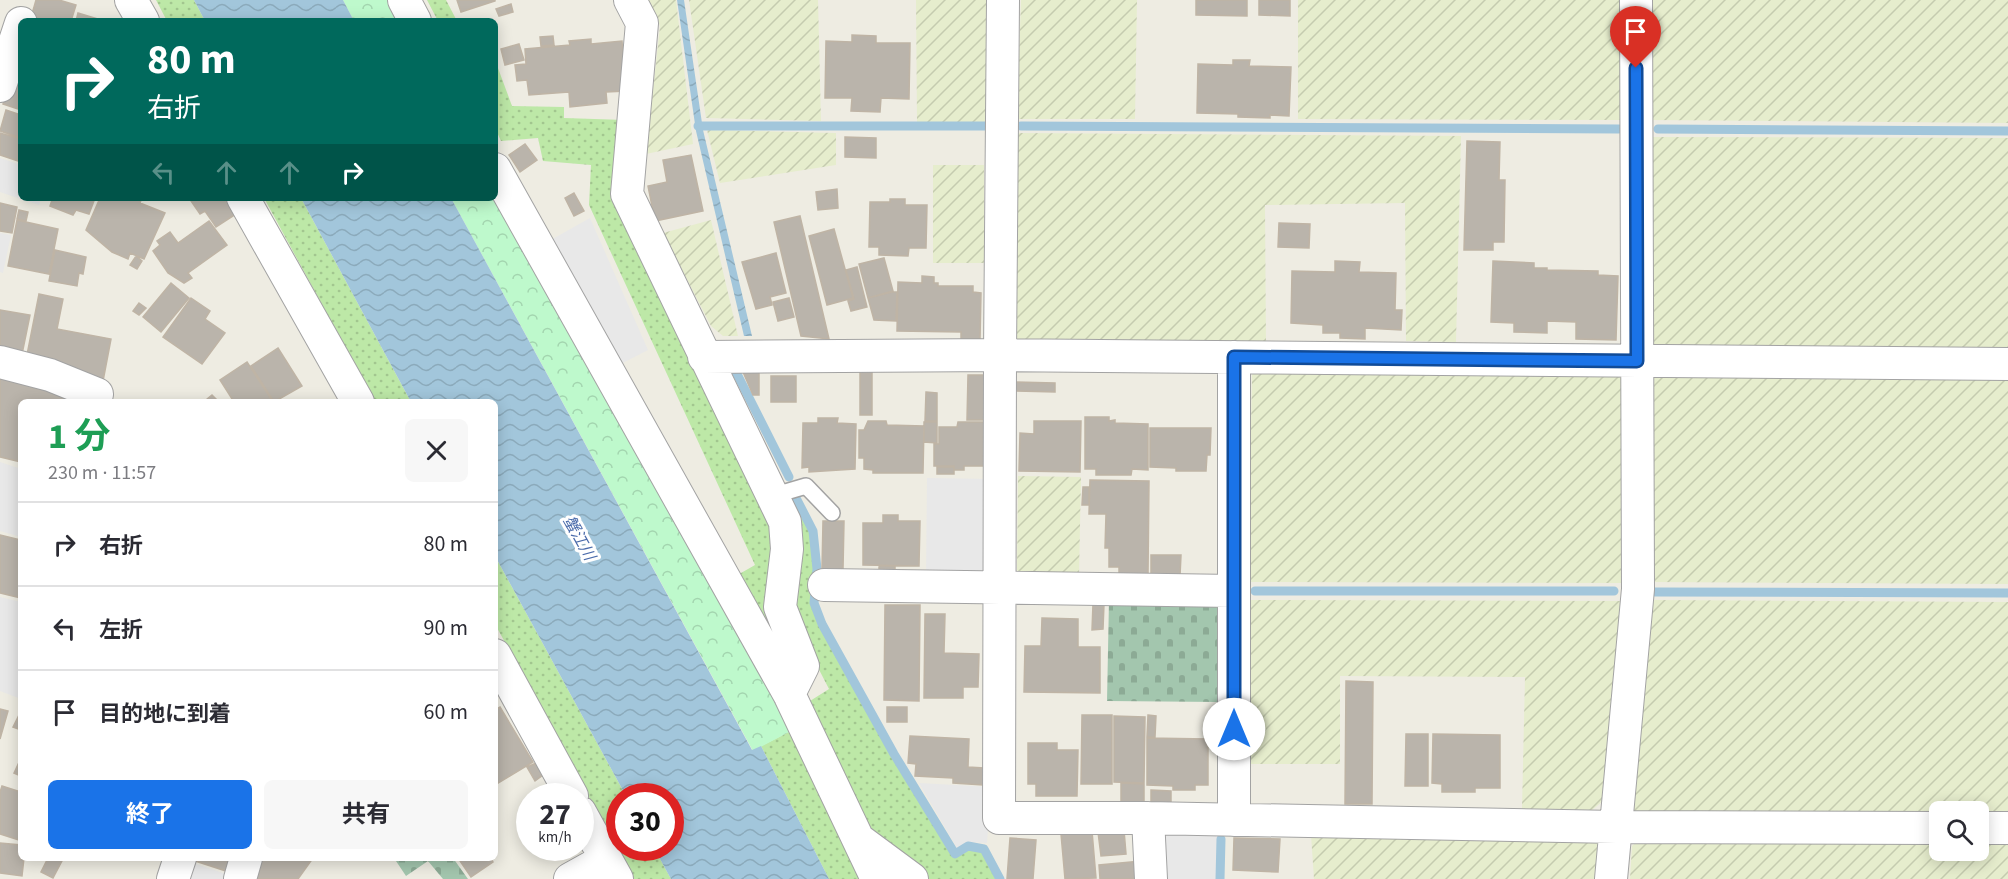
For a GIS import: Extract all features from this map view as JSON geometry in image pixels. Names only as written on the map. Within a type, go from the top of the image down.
[{"type":"street","points":[[23,18],[30,0]]},
{"type":"street","points":[[131,0],[140,18]]},
{"type":"street","points":[[404,0],[413,18]]},
{"type":"street","points":[[630,0],[642,23],[627,194],[785,522],[787,549],[780,607],[803,666],[789,694]]},
{"type":"street","points":[[1003,0],[999,818],[1148,818],[1616,827],[1929,828]]},
{"type":"street","points":[[1611,879],[1638,589],[1636,0]]},
{"type":"street","points":[[0,86],[18,31]]},
{"type":"street","points":[[498,174],[789,694],[877,879]]},
{"type":"street","points":[[245,201],[356,399]]},
{"type":"street","points":[[704,357],[1000,355],[2008,364]]},
{"type":"street","points":[[1234,357],[1234,820]]},
{"type":"street","points":[[0,362],[50,375],[97,394],[96,399]]},
{"type":"street","points":[[824,585],[1234,591]]},
{"type":"street","points":[[498,660],[565,783]]},
{"type":"street","points":[[1148,818],[1151,879]]},
{"type":"street","points":[[1989,828],[2008,828]]},
{"type":"street","points":[[570,879],[612,869],[594,837]]},
{"type":"street","points":[[858,839],[912,879]]},
{"type":"street","points":[[173,879],[179,861]]},
{"type":"street","points":[[240,879],[245,861]]},
{"type":"lane","points":[[772,496],[806,486],[832,513]]},
{"type":"green space","points":[[156,0],[194,0],[203,18],[165,18]]},
{"type":"green space","points":[[343,0],[390,0],[400,18],[352,18]]},
{"type":"green space","points":[[427,0],[446,0],[455,18],[436,18]]},
{"type":"green space","points":[[649,0],[676,0],[693,144],[646,154],[660,26]]},
{"type":"green space","points":[[689,0],[818,0],[821,121],[706,118]]},
{"type":"green space","points":[[916,0],[992,0],[992,123],[917,123]]},
{"type":"green space","points":[[1021,0],[1137,0],[1135,119],[1017,119]]},
{"type":"green space","points":[[1298,0],[1625,0],[1623,120],[1298,119]]},
{"type":"green space","points":[[1650,0],[2008,0],[2008,123],[1649,120]]},
{"type":"green space","points":[[498,68],[512,106],[564,107],[564,118],[625,120],[619,194],[773,518],[786,648],[774,655],[734,577],[755,565],[589,205],[591,165],[543,161],[538,138],[501,141],[498,134]]},
{"type":"green space","points":[[707,130],[836,133],[836,165],[720,183]]},
{"type":"green space","points":[[1017,133],[1461,136],[1456,342],[1406,341],[1405,203],[1265,205],[1266,344],[1021,344],[1011,334]]},
{"type":"green space","points":[[1649,137],[2008,138],[2008,349],[1655,346],[1649,339]]},
{"type":"green space","points":[[933,165],[984,165],[984,263],[933,263]]},
{"type":"green space","points":[[266,201],[303,201],[409,399],[373,399]]},
{"type":"green space","points":[[453,201],[497,201],[791,731],[753,751]]},
{"type":"green space","points":[[711,220],[738,336],[723,336],[711,326],[663,233]]},
{"type":"green space","points":[[1254,372],[1625,377],[1623,583],[1248,582],[1252,375]]},
{"type":"green space","points":[[1656,376],[2008,379],[2008,584],[1651,582],[1653,380]]},
{"type":"green space","points":[[1018,476],[1081,477],[1079,576],[1022,575],[1017,570]]},
{"type":"green space","points":[[793,496],[810,532],[814,569],[812,605],[819,625],[955,858],[970,849],[982,851],[997,879],[921,879],[870,839],[802,706],[829,689],[793,619],[787,499]]},
{"type":"green space","points":[[498,561],[619,783],[606,783],[606,829],[594,806],[594,783],[581,783],[498,630]]},
{"type":"green space","points":[[1109,600],[1220,601],[1219,702],[1107,701]]},
{"type":"green space","points":[[1248,600],[1622,601],[1603,801],[1592,810],[1522,809],[1525,677],[1340,676],[1340,764],[1246,764]]},
{"type":"green space","points":[[1651,600],[2008,602],[2008,812],[1989,812],[1989,801],[1929,801],[1929,812],[1634,811],[1632,804]]},
{"type":"green space","points":[[791,731],[863,879],[829,879],[761,746]]},
{"type":"green space","points":[[1311,835],[1595,839],[1602,845],[1598,879],[1314,879]]},
{"type":"green space","points":[[1639,840],[1929,841],[1929,861],[1989,861],[1989,841],[2008,841],[2008,879],[1630,879],[1632,846]]},
{"type":"green space","points":[[396,861],[428,861],[406,876]]},
{"type":"green space","points":[[428,861],[455,861],[468,879],[443,879]]},
{"type":"green space","points":[[624,861],[661,861],[671,879],[634,879]]},
{"type":"shaded area","points":[[0,158],[18,164],[18,198],[0,192]]},
{"type":"shaded area","points":[[27,201],[40,201],[39,205]]},
{"type":"shaded area","points":[[590,218],[648,350],[617,366],[549,241]]},
{"type":"shaded area","points":[[0,233],[11,235],[3,273],[0,272]]},
{"type":"shaded area","points":[[0,462],[18,468],[18,536],[0,531]]},
{"type":"shaded area","points":[[927,478],[993,479],[992,571],[926,577]]},
{"type":"shaded area","points":[[0,597],[18,601],[18,698],[0,691]]},
{"type":"shaded area","points":[[919,783],[991,787],[987,843],[967,842],[957,848]]},
{"type":"shaded area","points":[[1155,831],[1218,831],[1217,879],[1158,879]]},
{"type":"shaded area","points":[[184,861],[232,876],[232,879],[178,879]]},
{"type":"water","points":[[194,0],[343,0],[352,18],[203,18]]},
{"type":"water","points":[[677,0],[684,0],[703,130],[752,336],[744,336],[696,131]]},
{"type":"water","name":"蟹江川","points":[[303,201],[453,201],[752,750],[761,746],[829,879],[671,879],[661,861],[684,861],[684,783],[619,783],[498,561],[498,399],[409,399]]},
{"type":"building","points":[[36,0],[59,0],[76,5],[72,18],[31,18]]},
{"type":"building","points":[[457,0],[495,0],[495,1],[461,12]]},
{"type":"building","points":[[1196,0],[1247,0],[1247,16],[1196,15]]},
{"type":"building","points":[[1259,0],[1290,0],[1290,16],[1259,15]]},
{"type":"building","points":[[511,4],[513,12],[499,16],[496,9]]},
{"type":"building","points":[[78,13],[95,18],[77,18]]},
{"type":"building","points":[[852,35],[876,36],[876,43],[910,43],[909,99],[881,98],[880,112],[851,111],[852,98],[825,98],[826,41],[852,42]]},
{"type":"building","points":[[553,36],[554,45],[541,46],[540,37]]},
{"type":"building","points":[[591,39],[591,44],[622,41],[626,91],[606,92],[607,103],[570,107],[569,92],[529,95],[527,80],[517,81],[515,65],[526,64],[525,49],[570,45],[569,41]]},
{"type":"building","points":[[519,44],[524,60],[505,65],[501,49]]},
{"type":"building","points":[[18,58],[18,109],[3,104]]},
{"type":"building","points":[[1233,60],[1250,60],[1249,66],[1291,67],[1289,116],[1238,117],[1238,114],[1197,113],[1198,64],[1233,65]]},
{"type":"building","points":[[6,110],[18,114],[18,137],[0,131]]},
{"type":"building","points":[[0,133],[18,138],[18,161],[0,155]]},
{"type":"building","points":[[845,137],[876,138],[876,158],[845,157]]},
{"type":"building","points":[[1467,141],[1500,142],[1499,180],[1505,180],[1504,242],[1493,242],[1493,250],[1464,250]]},
{"type":"building","points":[[525,144],[537,160],[520,172],[509,155]]},
{"type":"building","points":[[691,155],[703,211],[655,221],[648,186],[667,182],[663,160]]},
{"type":"building","points":[[837,189],[838,208],[818,210],[816,192]]},
{"type":"building","points":[[574,193],[584,211],[574,216],[565,198]]},
{"type":"building","points":[[890,199],[905,199],[905,205],[927,205],[926,248],[909,248],[908,256],[879,255],[879,247],[869,247],[870,202],[890,202]]},
{"type":"building","points":[[52,201],[94,201],[89,214],[76,210],[73,215],[50,206]]},
{"type":"building","points":[[99,201],[141,201],[140,203],[165,213],[144,259],[130,253],[128,259],[112,252],[86,230]]},
{"type":"building","points":[[191,201],[227,201],[236,214],[216,227],[205,211],[200,214]]},
{"type":"building","points":[[0,203],[17,207],[12,233],[0,231]]},
{"type":"building","points":[[19,210],[28,212],[26,221],[17,219]]},
{"type":"building","points":[[800,216],[829,339],[801,336],[774,222]]},
{"type":"building","points":[[17,220],[58,229],[49,274],[8,266]]},
{"type":"building","points":[[209,221],[227,245],[188,273],[192,278],[184,283],[168,273],[153,251],[160,245],[157,241],[170,232],[178,243]]},
{"type":"building","points":[[1279,223],[1310,224],[1309,248],[1278,247]]},
{"type":"building","points":[[834,229],[853,298],[827,305],[809,236]]},
{"type":"building","points":[[55,250],[86,257],[83,274],[79,273],[77,286],[49,281]]},
{"type":"building","points":[[776,253],[786,293],[770,297],[772,305],[756,309],[742,262]]},
{"type":"building","points":[[136,256],[142,261],[137,269],[130,265]]},
{"type":"building","points":[[884,258],[893,291],[868,298],[859,264]]},
{"type":"building","points":[[1335,261],[1360,262],[1359,272],[1396,273],[1395,310],[1402,310],[1401,330],[1365,328],[1365,339],[1340,338],[1340,333],[1323,333],[1323,325],[1291,323],[1292,271],[1335,272]]},
{"type":"building","points":[[1493,261],[1534,263],[1534,268],[1598,271],[1598,275],[1618,276],[1616,340],[1576,339],[1576,322],[1547,321],[1547,333],[1514,332],[1514,323],[1491,322]]},
{"type":"building","points":[[857,267],[867,307],[851,311],[848,301],[854,299],[846,270]]},
{"type":"building","points":[[922,276],[934,277],[934,283],[938,283],[938,286],[973,286],[973,292],[981,293],[980,339],[961,339],[961,332],[897,331],[898,282],[922,283]]},
{"type":"building","points":[[171,283],[189,298],[161,332],[143,317]]},
{"type":"building","points":[[897,292],[896,321],[874,320],[868,298]]},
{"type":"building","points":[[39,294],[63,299],[57,329],[111,339],[103,381],[25,365]]},
{"type":"building","points":[[191,298],[210,311],[205,319],[225,333],[202,364],[163,337]]},
{"type":"building","points":[[789,298],[794,317],[778,321],[773,302]]},
{"type":"building","points":[[139,303],[146,308],[139,315],[133,311]]},
{"type":"building","points":[[0,310],[30,315],[21,359],[0,355]]},
{"type":"building","points":[[278,348],[302,386],[279,399],[272,399],[251,366]]},
{"type":"building","points":[[247,362],[271,399],[232,399],[220,380]]},
{"type":"building","points":[[740,365],[759,365],[759,395],[753,395]]},
{"type":"building","points":[[860,367],[872,368],[872,415],[860,415]]},
{"type":"building","points":[[968,375],[991,375],[990,420],[967,420]]},
{"type":"building","points":[[771,376],[796,376],[796,402],[771,402]]},
{"type":"building","points":[[0,377],[85,397],[85,399],[18,399],[18,461],[0,457]]},
{"type":"building","points":[[1015,382],[1055,383],[1055,392],[1014,391]]},
{"type":"building","points":[[926,392],[937,393],[937,421],[925,421]]},
{"type":"building","points":[[1085,417],[1109,417],[1109,421],[1115,420],[1115,423],[1148,424],[1148,470],[1132,469],[1131,475],[1096,475],[1096,469],[1085,469]]},
{"type":"building","points":[[818,418],[838,418],[837,423],[856,424],[855,469],[809,472],[809,467],[802,468],[803,423],[818,423]]},
{"type":"building","points":[[868,421],[886,421],[887,425],[924,426],[923,473],[873,473],[873,470],[864,469],[864,458],[859,458],[859,430],[864,430]]},
{"type":"building","points":[[1034,421],[1081,421],[1080,472],[1019,471],[1020,433],[1034,434]]},
{"type":"building","points":[[924,422],[937,422],[937,443],[924,442]]},
{"type":"building","points":[[958,422],[990,422],[989,466],[964,466],[964,470],[954,470],[954,466],[934,466],[934,444],[939,444],[939,427],[957,427]]},
{"type":"building","points":[[1150,428],[1211,428],[1210,455],[1207,455],[1206,471],[1176,471],[1176,468],[1150,467]]},
{"type":"building","points":[[937,467],[954,467],[954,474],[937,474]]},
{"type":"building","points":[[1090,480],[1149,481],[1148,575],[1119,575],[1119,567],[1109,567],[1109,548],[1105,548],[1106,514],[1089,514]]},
{"type":"building","points":[[1083,487],[1089,487],[1089,505],[1082,505]]},
{"type":"building","points":[[883,515],[898,515],[898,521],[920,521],[919,566],[863,565],[863,523],[883,523]]},
{"type":"building","points":[[823,521],[844,521],[843,569],[822,569]]},
{"type":"building","points":[[0,535],[18,539],[18,597],[0,593]]},
{"type":"building","points":[[1151,555],[1181,555],[1180,576],[1151,576]]},
{"type":"building","points":[[879,566],[895,566],[895,573],[879,573]]},
{"type":"building","points":[[1093,604],[1104,604],[1103,629],[1092,630]]},
{"type":"building","points":[[885,605],[920,605],[919,701],[884,700]]},
{"type":"building","points":[[925,614],[945,614],[944,653],[979,654],[978,687],[963,687],[963,698],[924,698]]},
{"type":"building","points":[[1042,618],[1078,619],[1078,647],[1100,647],[1100,693],[1024,692],[1025,646],[1041,646]]},
{"type":"building","points":[[1346,681],[1373,682],[1372,804],[1345,804]]},
{"type":"building","points":[[500,707],[533,762],[498,783],[498,708]]},
{"type":"building","points":[[887,707],[907,707],[907,722],[887,722]]},
{"type":"building","points":[[0,709],[8,711],[0,739]]},
{"type":"building","points":[[1082,715],[1112,715],[1112,784],[1081,784]]},
{"type":"building","points":[[1148,715],[1156,716],[1155,737],[1147,737]]},
{"type":"building","points":[[1114,716],[1145,717],[1144,783],[1114,782]]},
{"type":"building","points":[[18,717],[18,729],[13,727]]},
{"type":"building","points":[[1406,734],[1428,734],[1428,786],[1405,786]]},
{"type":"building","points":[[1433,734],[1500,735],[1500,788],[1475,788],[1475,792],[1442,792],[1442,784],[1432,783]]},
{"type":"building","points":[[910,736],[969,739],[968,767],[984,768],[983,785],[953,783],[953,778],[915,776],[916,764],[908,763]]},
{"type":"building","points":[[1147,738],[1208,739],[1208,785],[1195,785],[1195,790],[1173,790],[1173,786],[1147,785]]},
{"type":"building","points":[[1028,743],[1057,743],[1057,750],[1078,750],[1077,796],[1036,796],[1036,784],[1028,784]]},
{"type":"building","points":[[536,763],[543,775],[535,781],[527,767]]},
{"type":"building","points":[[1121,783],[1144,784],[1144,804],[1121,804]]},
{"type":"building","points":[[2,786],[18,791],[18,840],[0,834]]},
{"type":"building","points":[[1151,790],[1171,791],[1171,804],[1151,804]]},
{"type":"building","points":[[1124,830],[1126,854],[1101,856],[1098,832]]},
{"type":"building","points":[[1092,831],[1096,878],[1065,879],[1061,834]]},
{"type":"building","points":[[1010,838],[1036,840],[1033,879],[1007,879]]},
{"type":"building","points":[[1234,838],[1280,839],[1278,872],[1233,870]]},
{"type":"building","points":[[0,843],[18,845],[18,861],[24,861],[22,876],[0,873]]},
{"type":"building","points":[[46,861],[62,861],[53,878],[41,872]]},
{"type":"building","points":[[195,861],[236,861],[232,873]]},
{"type":"building","points":[[254,861],[311,861],[298,879],[257,879],[247,872]]},
{"type":"building","points":[[460,861],[492,861],[493,862],[471,877]]},
{"type":"building","points":[[1141,861],[1143,879],[1100,879],[1099,865]]},
{"type":"waterway","points":[[698,126],[991,126]]},
{"type":"waterway","points":[[1021,126],[1619,129]]},
{"type":"waterway","points":[[1658,129],[2008,131]]},
{"type":"waterway","points":[[733,366],[789,477]]},
{"type":"waterway","points":[[795,496],[813,531],[817,569],[814,603],[822,624],[894,754],[955,854],[968,846],[984,849],[1000,879]]},
{"type":"waterway","points":[[1255,591],[1614,591]]},
{"type":"waterway","points":[[1655,592],[2008,593]]},
{"type":"waterway","points":[[1220,879],[1221,839]]},
{"type":"route","points":[[1234,729],[1234,357],[1637,361],[1636,68]]}]
